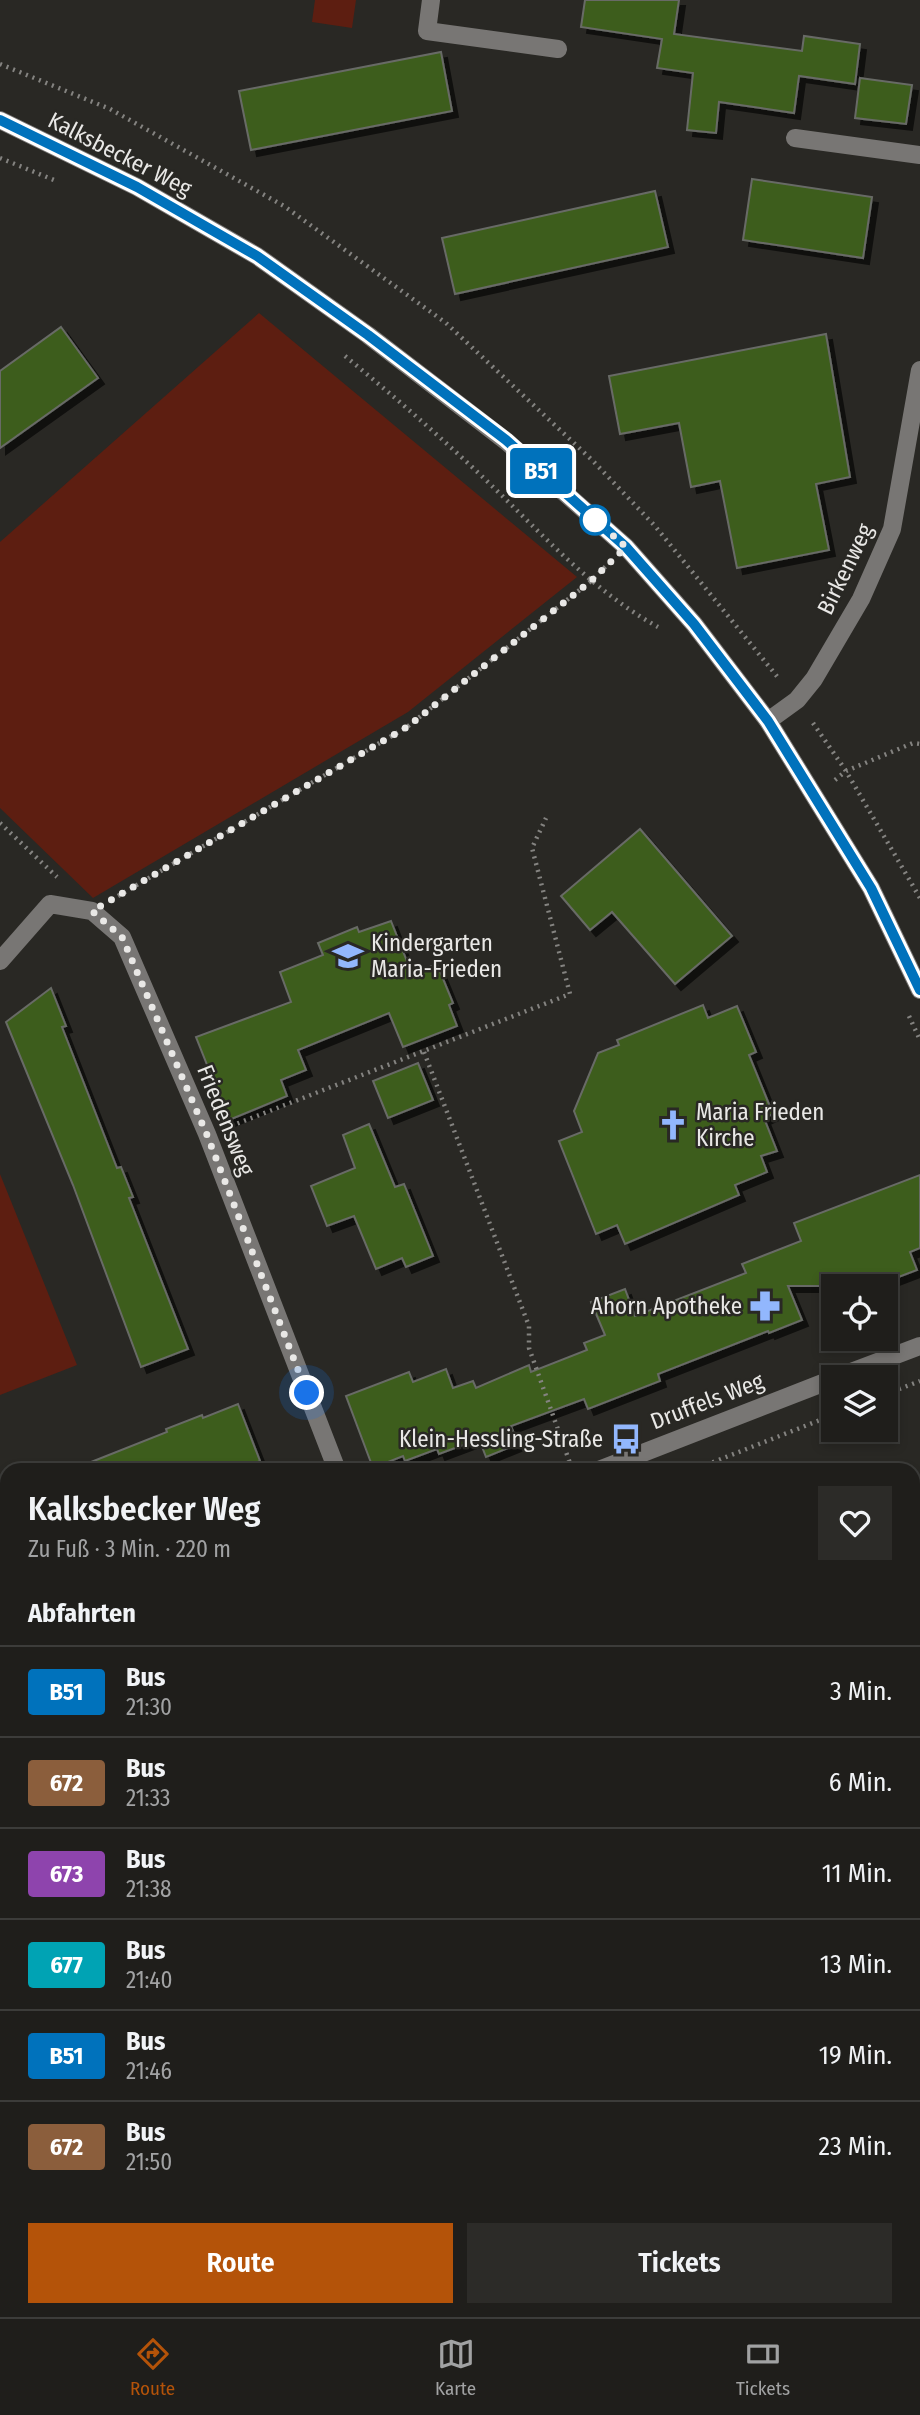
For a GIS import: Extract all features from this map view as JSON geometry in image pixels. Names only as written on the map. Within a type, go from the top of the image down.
[{"type":"street","points":[[431,0],[427,31],[558,49]]},
{"type":"street","name":"Kalksbecker Weg","points":[[0,120],[137,187],[257,256],[368,335],[506,440],[626,547],[694,624],[768,721],[871,888],[920,990]]},
{"type":"street","points":[[796,138],[920,155]]},
{"type":"street","name":"Birkenweg","points":[[768,721],[797,699],[814,678],[861,599],[892,529],[920,370]]},
{"type":"street","points":[[0,961],[50,904],[92,911]]},
{"type":"street","name":"Friedensweg","points":[[92,911],[122,937],[207,1135],[334,1463]]},
{"type":"street","points":[[870,1365],[920,1346]]},
{"type":"street","name":"Druffels Weg","points":[[617,1463],[821,1384]]},
{"type":"path","points":[[0,158],[61,183]]},
{"type":"path","points":[[338,350],[430,427],[591,581],[613,598]]},
{"type":"path","points":[[0,823],[92,911],[407,727],[591,581],[626,547]]},
{"type":"path","points":[[813,796],[846,771],[913,743],[920,744]]},
{"type":"path","points":[[207,1135],[570,994],[532,848],[546,818]]},
{"type":"path","points":[[424,1052],[529,1326],[529,1348],[569,1458]]},
{"type":"path","points":[[898,1389],[920,1381]]},
{"type":"path","points":[[711,1463],[821,1420]]},
{"type":"shaded area","points":[[315,0],[356,0],[352,28],[312,22]]},
{"type":"shaded area","points":[[259,313],[577,577],[408,712],[93,898],[0,808],[0,542]]},
{"type":"shaded area","points":[[0,1174],[77,1365],[0,1395]]},
{"type":"building","points":[[585,0],[679,0],[674,34],[802,51],[804,36],[860,44],[855,84],[799,76],[794,113],[719,102],[716,133],[687,130],[693,73],[657,68],[662,39],[581,27]]},
{"type":"building","points":[[441,52],[452,111],[251,150],[239,91]]},
{"type":"building","points":[[860,78],[912,85],[906,124],[855,118]]},
{"type":"building","points":[[752,179],[872,197],[863,258],[743,240]]},
{"type":"building","points":[[655,191],[668,247],[455,294],[442,238]]},
{"type":"building","points":[[61,327],[98,378],[0,448],[0,371]]},
{"type":"building","points":[[826,334],[850,477],[816,484],[829,550],[737,568],[720,481],[691,487],[679,423],[620,434],[609,376]]},
{"type":"building","points":[[640,829],[732,936],[675,984],[612,912],[590,930],[561,896]]},
{"type":"building","points":[[391,921],[412,974],[437,964],[453,1003],[449,1005],[457,1026],[403,1047],[389,1013],[298,1050],[306,1070],[281,1080],[287,1096],[229,1120],[196,1037],[291,1002],[280,972],[323,955],[318,943],[357,927],[359,932]]},
{"type":"building","points":[[51,988],[66,1026],[62,1027],[117,1168],[121,1167],[133,1197],[129,1198],[188,1349],[141,1367],[73,1185],[6,1022]]},
{"type":"building","name":"Maria Frieden Kirche","points":[[703,1005],[708,1018],[737,1006],[756,1052],[749,1055],[773,1114],[764,1118],[777,1151],[761,1156],[767,1172],[735,1185],[739,1195],[625,1244],[617,1225],[596,1234],[559,1141],[582,1132],[574,1111],[598,1053],[619,1045],[617,1040]]},
{"type":"building","points":[[418,1063],[433,1100],[388,1118],[373,1081]]},
{"type":"building","points":[[369,1124],[395,1187],[404,1184],[433,1256],[406,1267],[402,1258],[376,1269],[354,1216],[327,1226],[311,1186],[355,1168],[343,1135]]},
{"type":"building","points":[[920,1175],[920,1248],[910,1252],[917,1270],[898,1277],[898,1274],[821,1274],[821,1286],[788,1286],[802,1320],[658,1374],[660,1381],[588,1409],[584,1399],[511,1426],[518,1444],[486,1457],[479,1439],[439,1454],[437,1449],[405,1461],[403,1456],[386,1463],[371,1463],[346,1396],[409,1372],[413,1382],[446,1369],[453,1388],[473,1381],[476,1388],[529,1365],[531,1372],[587,1350],[584,1343],[605,1335],[591,1302],[625,1289],[635,1316],[746,1273],[742,1264],[801,1241],[794,1223]]},
{"type":"building","points":[[238,1404],[260,1461],[89,1463],[167,1432],[166,1429],[202,1415],[203,1418]]},
{"type":"bus line","name":"B51","points":[[0,120],[137,187],[257,256],[368,335],[506,440],[626,547],[694,624],[768,721],[871,888],[920,990]]},
{"type":"place","name":"Kindergarten Maria-Frieden","points":[[348,956]]},
{"type":"place","name":"Maria Frieden Kirche","points":[[673,1125]]},
{"type":"place","name":"Ahorn Apotheke","points":[[765,1306]]},
{"type":"place","name":"Klein-Hessling-Straße","points":[[626,1439]]},
{"type":"route","points":[[307,1393],[207,1135],[122,937],[92,911],[407,727],[591,581],[626,547],[595,520]]}]
